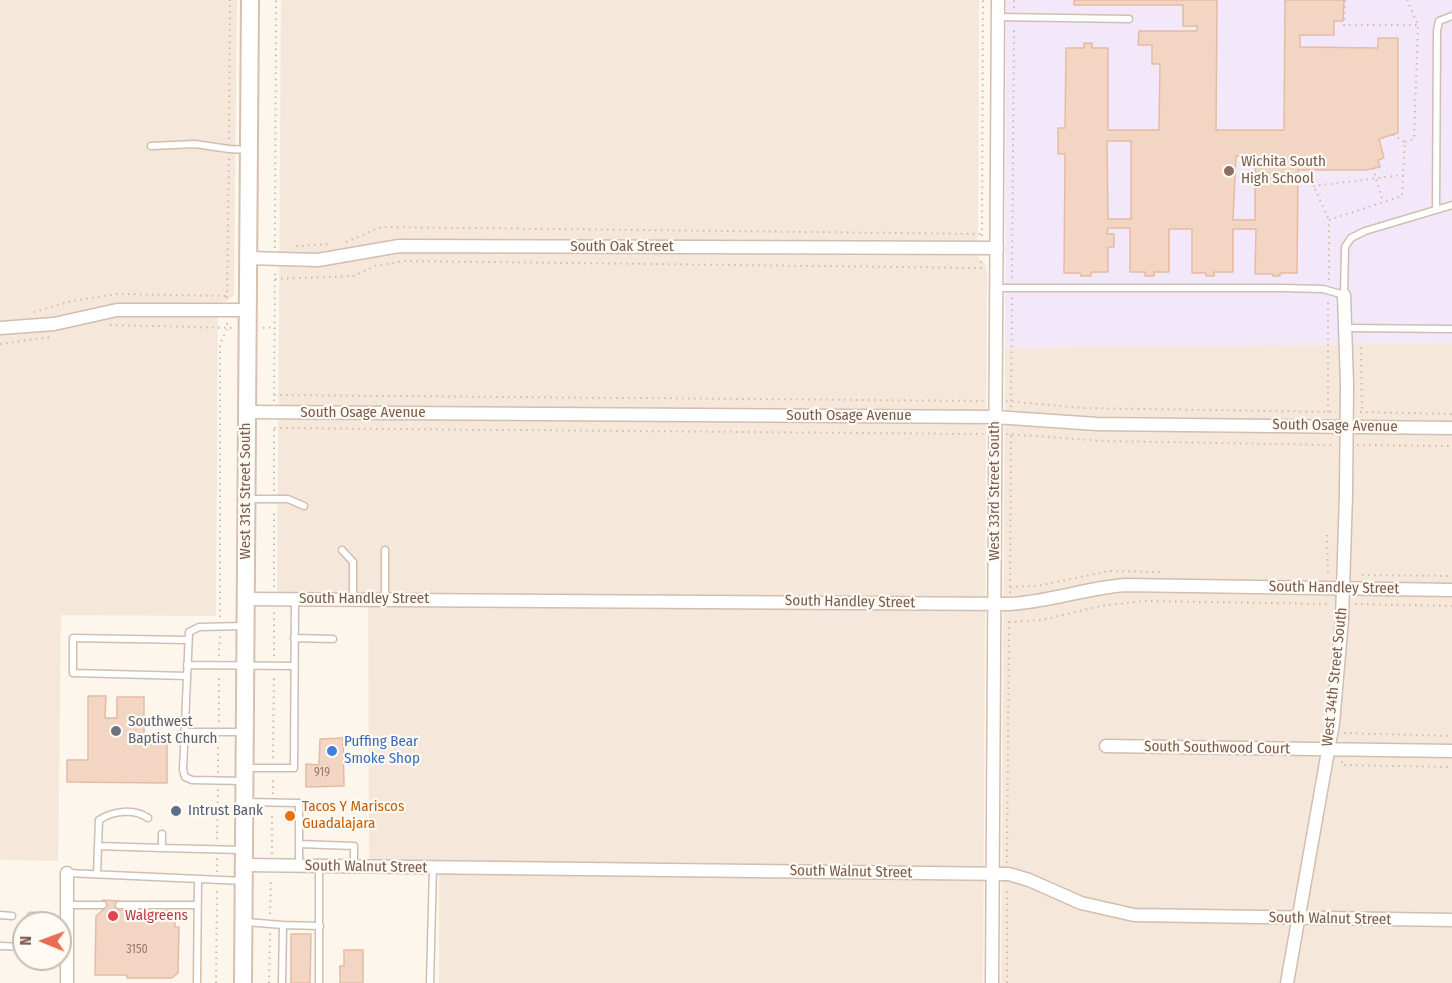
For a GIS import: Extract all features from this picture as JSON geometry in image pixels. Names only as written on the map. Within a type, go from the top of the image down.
[{"type":"street","name":"West 31st Street South","points":[[243,983],[250,0]]},
{"type":"street","name":"West 33rd Street South","points":[[992,983],[998,0]]},
{"type":"street","name":"South Oak Street","points":[[248,258],[318,260],[399,246],[997,248]]},
{"type":"street","name":"West 34th Street South","points":[[1287,983],[1333,723],[1343,604],[1346,445],[1344,295]]},
{"type":"street","points":[[0,328],[54,324],[117,310],[247,310]]},
{"type":"street","name":"South Osage Avenue","points":[[246,412],[1011,417],[1097,424],[1452,428]]},
{"type":"street","name":"South Handley Street","points":[[245,599],[1010,604],[1041,602],[1096,589],[1125,585],[1452,590]]},
{"type":"street","name":"South Southwood Court","points":[[1106,746],[1452,751]]},
{"type":"street","name":"South Walnut Street","points":[[244,865],[1007,874],[1029,880],[1081,903],[1124,914],[1152,917],[1452,920]]},
{"type":"street","points":[[67,911],[68,873]]},
{"type":"lane","points":[[1436,210],[1437,32],[1439,21],[1452,16]]},
{"type":"lane","points":[[998,17],[1129,19]]},
{"type":"lane","points":[[151,146],[195,144],[249,150]]},
{"type":"lane","points":[[996,288],[1282,288],[1323,290],[1344,295],[1345,247],[1351,238],[1365,231],[1452,205]]},
{"type":"lane","points":[[1345,328],[1452,329]]},
{"type":"lane","points":[[246,499],[288,499],[304,506]]},
{"type":"lane","points":[[342,550],[354,562],[353,600]]},
{"type":"lane","points":[[385,550],[385,599]]},
{"type":"lane","points":[[245,626],[199,627],[190,630],[184,775],[192,780],[218,781],[244,774],[294,768],[295,599]]},
{"type":"lane","points":[[187,676],[73,673],[73,638],[189,640]]},
{"type":"lane","points":[[294,638],[333,639]]},
{"type":"lane","points":[[188,665],[294,666]]},
{"type":"lane","points":[[184,732],[244,732]]},
{"type":"lane","points":[[244,802],[299,803],[299,866]]},
{"type":"lane","points":[[97,874],[99,820],[109,814],[140,813],[148,818]]},
{"type":"lane","points":[[162,834],[162,848]]},
{"type":"lane","points":[[299,844],[354,846],[354,866]]},
{"type":"lane","points":[[68,873],[217,881],[244,865],[217,849],[98,846]]},
{"type":"lane","points":[[319,866],[320,983]]},
{"type":"lane","points":[[430,983],[433,867]]},
{"type":"lane","points":[[197,983],[198,879]]},
{"type":"lane","points":[[68,905],[104,905]]},
{"type":"lane","points":[[119,906],[197,905]]},
{"type":"lane","points":[[0,915],[12,916]]},
{"type":"lane","points":[[243,922],[320,926]]},
{"type":"lane","points":[[282,983],[283,925]]},
{"type":"path","points":[[216,983],[220,344],[227,328],[230,0]]},
{"type":"path","points":[[275,279],[354,276],[375,266],[405,261],[981,268],[982,0]]},
{"type":"path","points":[[1006,983],[1014,0]]},
{"type":"path","points":[[1345,0],[1344,26],[1418,25]]},
{"type":"path","points":[[1405,142],[1414,139],[1418,25],[1407,0]]},
{"type":"path","points":[[1373,168],[1383,202]]},
{"type":"path","points":[[1313,186],[1404,175]]},
{"type":"path","points":[[1310,178],[1329,220]]},
{"type":"path","points":[[297,246],[341,244],[381,227],[1012,235]]},
{"type":"path","points":[[108,324],[227,328]]},
{"type":"path","points":[[0,344],[51,337]]},
{"type":"path","points":[[1361,347],[1362,412]]},
{"type":"path","points":[[274,395],[1011,401],[1081,408],[1452,414]]},
{"type":"path","points":[[274,428],[1011,434],[1104,441],[1452,446]]},
{"type":"path","points":[[1327,535],[1328,575]]},
{"type":"path","points":[[1009,622],[1042,620],[1101,606],[1144,601],[1452,606]]},
{"type":"shaded area","points":[[0,0],[237,0],[234,295],[227,301],[218,303],[216,616],[61,615],[58,861],[0,860]]},
{"type":"shaded area","points":[[281,0],[979,0],[978,258],[985,263],[987,273],[983,983],[439,983],[439,860],[369,859],[368,592],[277,592]]},
{"type":"shaded area","name":"Wichita South High School","points":[[1006,0],[1452,0],[1452,343],[1005,348]]},
{"type":"shaded area","points":[[1452,343],[1452,983],[1001,983],[1005,348]]},
{"type":"building","name":"Wichita South High School","points":[[1074,0],[1217,0],[1216,130],[1284,130],[1285,0],[1344,0],[1343,21],[1334,21],[1334,35],[1300,35],[1300,47],[1378,48],[1378,38],[1398,38],[1398,133],[1379,139],[1384,158],[1378,160],[1380,167],[1366,170],[1298,170],[1297,273],[1280,273],[1280,276],[1255,274],[1256,229],[1233,229],[1233,272],[1214,272],[1214,276],[1206,276],[1206,273],[1192,273],[1192,229],[1169,229],[1169,272],[1154,272],[1154,276],[1145,276],[1145,272],[1130,272],[1130,228],[1108,228],[1107,234],[1114,234],[1114,247],[1108,247],[1108,272],[1091,272],[1091,276],[1064,273],[1065,154],[1058,154],[1058,128],[1065,128],[1066,48],[1084,48],[1084,43],[1092,43],[1092,48],[1108,48],[1108,130],[1159,130],[1160,64],[1152,64],[1152,45],[1138,45],[1139,31],[1197,31],[1197,26],[1183,26],[1183,5],[1074,5]],"holes":[[[1107,141],[1131,141],[1131,219],[1108,219]],[[1236,156],[1255,156],[1255,220],[1233,220]]]},
{"type":"building","name":"Southwest Baptist Church","points":[[88,696],[106,696],[105,718],[117,718],[117,697],[144,697],[144,743],[167,743],[167,783],[67,782],[67,760],[88,760]]},
{"type":"building","name":"Puffing Bear Smoke Shop","points":[[343,738],[344,786],[306,787],[306,764],[319,765],[320,739]]},
{"type":"building","name":"Walgreens","points":[[103,900],[119,901],[119,910],[176,911],[175,927],[179,927],[178,973],[172,978],[95,975],[96,916],[103,910]]},
{"type":"building","points":[[291,934],[311,934],[310,983],[291,983]]},
{"type":"building","points":[[344,950],[363,950],[363,983],[340,983],[340,966],[344,966]]},
{"type":"place","name":"Wichita South High School","points":[[1229,171]]},
{"type":"place","name":"Southwest Baptist Church","points":[[116,731]]},
{"type":"place","name":"Puffing Bear Smoke Shop","points":[[332,751]]},
{"type":"place","name":"Intrust Bank","points":[[176,811]]},
{"type":"place","name":"Tacos Y Mariscos Guadalajara","points":[[290,816]]},
{"type":"place","name":"Walgreens","points":[[113,916]]}]
